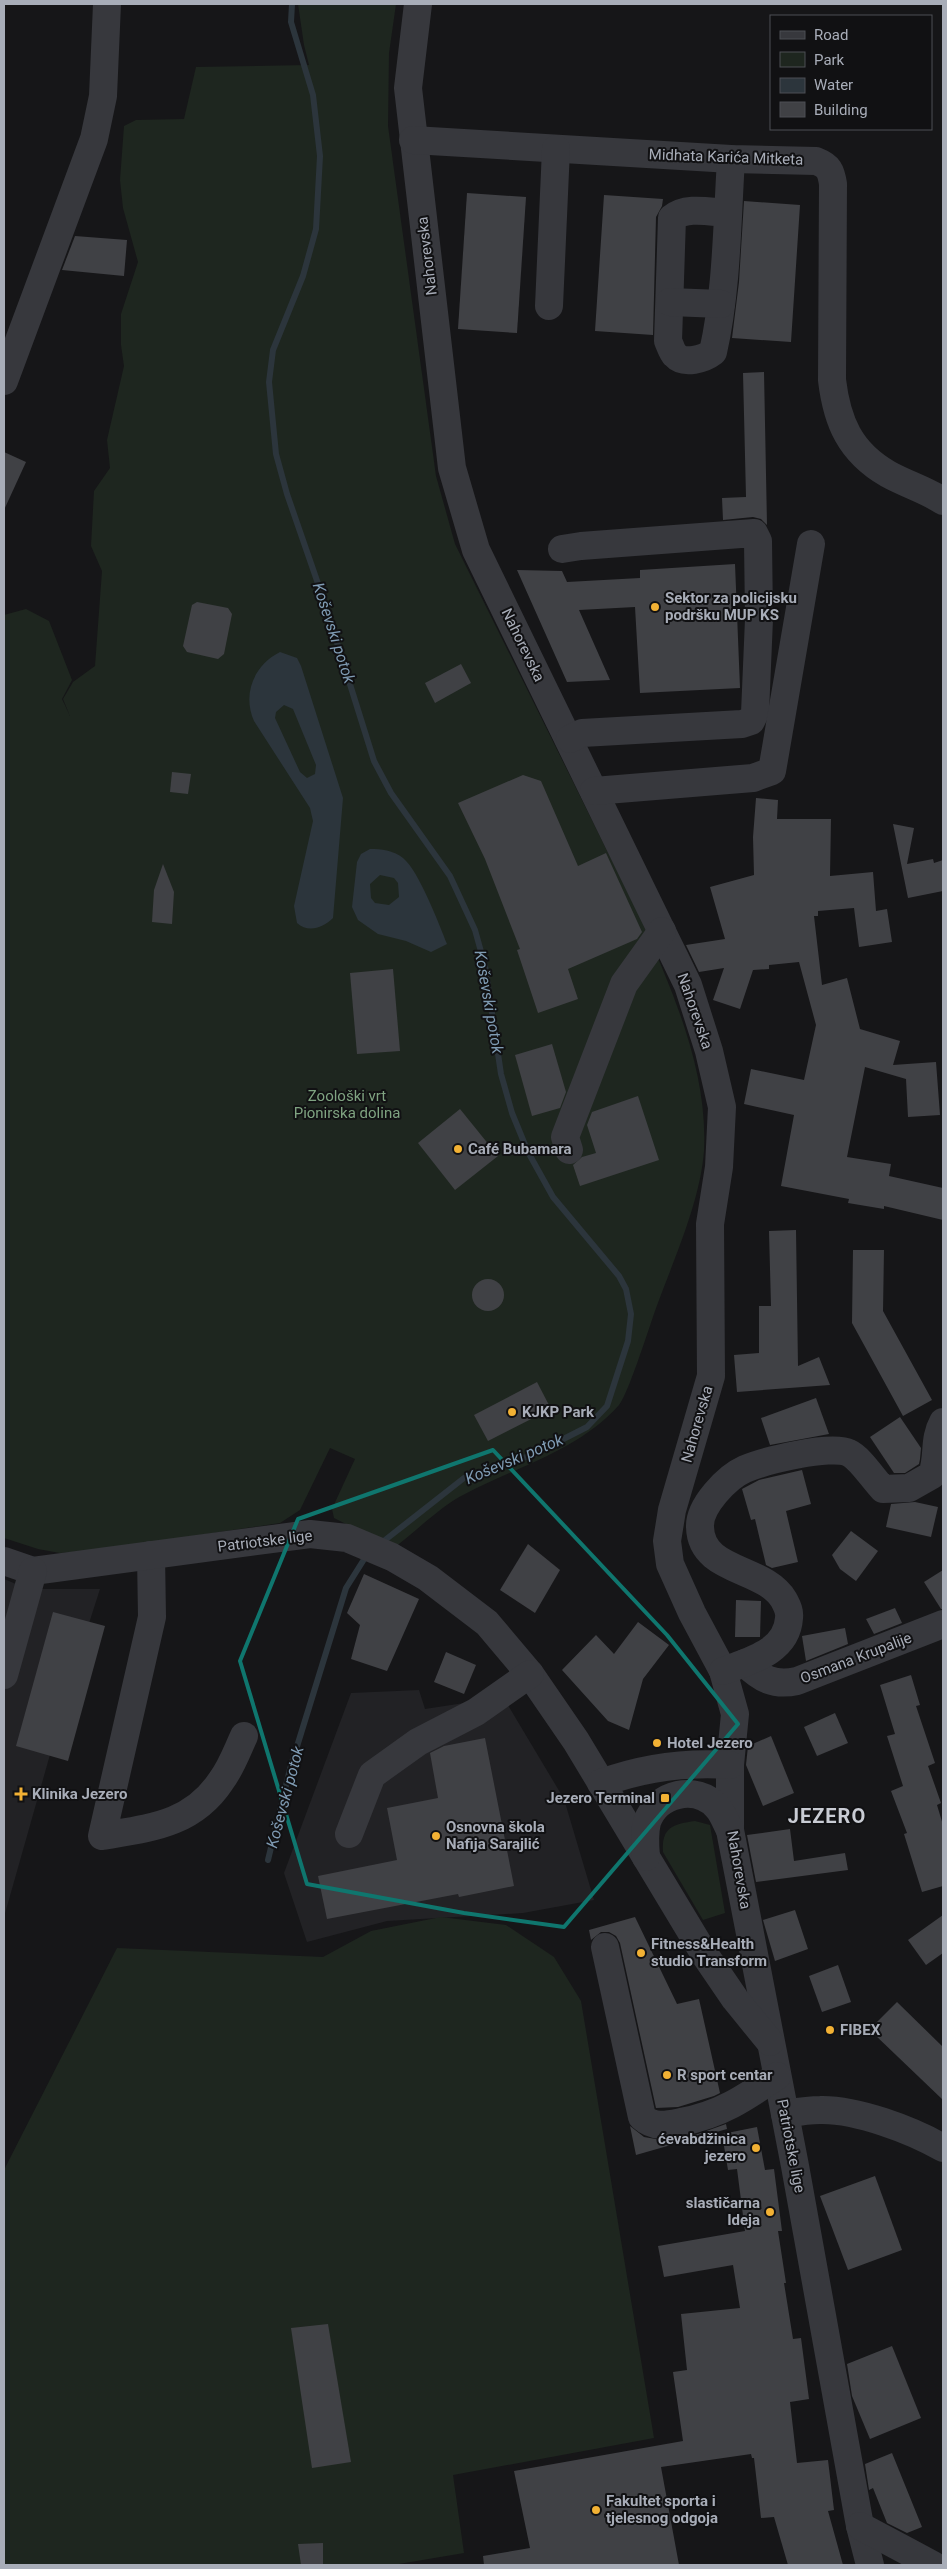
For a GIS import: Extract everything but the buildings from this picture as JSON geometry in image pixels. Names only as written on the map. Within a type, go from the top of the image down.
[{"type":"street","points":[[4,381],[94,140],[103,96],[107,4]]},
{"type":"street","name":"Nahorevska","points":[[418,4],[408,88],[452,468],[476,550],[570,739],[688,985],[697,1011],[722,1107],[719,1167],[710,1244],[711,1376],[672,1510],[668,1540],[670,1564],[692,1612],[734,1667],[736,1714],[730,1764],[730,1830],[772,2046]]},
{"type":"street","name":"Midhata Karića Mitketa","points":[[413,140],[731,159],[816,161],[831,170],[833,184],[832,380],[835,403],[845,432],[857,450],[888,473],[943,501]]},
{"type":"street","points":[[549,306],[556,149]]},
{"type":"street","points":[[727,213],[694,211],[677,214],[672,218],[668,341],[674,355],[681,359],[700,359],[713,352],[721,304],[731,159]]},
{"type":"street","points":[[670,302],[721,304]]},
{"type":"street","points":[[562,549],[581,546],[754,534],[758,541],[758,629],[755,713],[750,721],[742,724],[582,733],[570,739]]},
{"type":"street","points":[[594,790],[753,778],[772,771],[811,544]]},
{"type":"street","points":[[569,1150],[565,1137],[624,984],[662,931]]},
{"type":"street","points":[[734,1667],[774,1649],[784,1638],[790,1616],[788,1607],[779,1592],[767,1582],[728,1566],[712,1555],[703,1538],[700,1527],[702,1516],[719,1490],[744,1469],[829,1449],[850,1453],[883,1489],[909,1488],[932,1475],[937,1462],[935,1444],[943,1422]]},
{"type":"street","name":"Patriotske lige","points":[[4,1560],[33,1571],[310,1534],[347,1538],[392,1557],[428,1578],[487,1623],[530,1674],[576,1741],[705,1955],[735,1999],[772,2046],[860,2526],[870,2565]]},
{"type":"street","points":[[151,1555],[152,1617],[102,1836],[163,1826],[198,1808],[222,1781],[244,1736]]},
{"type":"street","points":[[4,1675],[33,1571]]},
{"type":"street","name":"Osmana Krupalije","points":[[734,1667],[756,1674],[771,1683],[785,1684],[943,1624]]},
{"type":"street","points":[[349,1834],[372,1775],[418,1742],[476,1712],[530,1674]]},
{"type":"street","points":[[601,1783],[644,1771],[708,1763],[730,1764]]},
{"type":"street","points":[[646,1857],[645,1836],[648,1821],[658,1805],[671,1797],[686,1793],[701,1795],[717,1807],[730,1830]]},
{"type":"street","points":[[605,1947],[642,2117],[649,2123],[661,2126],[706,2118],[740,2102],[777,2076]]},
{"type":"street","points":[[785,2114],[820,2110],[845,2112],[928,2139],[943,2148]]},
{"type":"street","points":[[860,2526],[933,2565]]},
{"type":"highlighted area","points":[[493,1450],[667,1635],[738,1724],[564,1927],[464,1913],[307,1884],[240,1661],[298,1519]]},
{"type":"shaded area","name":"Klinika Jezero","points":[[4,1579],[28,1589],[100,1589],[74,1670],[4,1917]]},
{"type":"shaded area","name":"Osnovna škola Nafija Sarajlić","points":[[419,1690],[425,1709],[503,1697],[564,1799],[594,1900],[523,1913],[387,1921],[307,1942],[284,1873],[351,1693]]},
{"type":"green space","name":"Zoološki vrt Pionirska dolina","points":[[298,4],[396,4],[389,53],[388,126],[436,476],[455,544],[643,923],[677,1006],[687,1034],[701,1092],[704,1121],[704,1151],[701,1171],[685,1232],[623,1399],[603,1421],[566,1446],[456,1499],[394,1548],[334,1518],[332,1509],[355,1459],[330,1448],[300,1510],[280,1523],[101,1550],[60,1553],[38,1549],[4,1538],[4,615],[26,609],[49,621],[72,680],[62,699],[70,716],[63,699],[73,682],[95,666],[102,571],[91,546],[94,491],[110,468],[107,440],[124,366],[121,345],[121,314],[138,262],[123,208],[120,180],[124,126],[136,120],[184,119],[196,67],[309,65]]},
{"type":"green space","points":[[695,1821],[710,1825],[725,1913],[703,1920],[663,1852],[664,1837],[670,1828]]},
{"type":"green space","points":[[441,1917],[506,1925],[554,1957],[581,2001],[654,2438],[453,2475],[464,2553],[393,2565],[4,2565],[4,2170],[117,1948],[323,1957],[371,1931]]},
{"type":"water","points":[[280,652],[297,658],[343,798],[333,918],[320,927],[315,928],[306,928],[297,923],[294,906],[313,821],[310,808],[254,721],[249,701],[250,691],[257,672]],"holes":[[[284,705],[293,709],[316,765],[315,774],[307,778],[300,772],[275,718],[276,712]]]},
{"type":"water","points":[[370,849],[378,849],[391,852],[403,858],[422,886],[447,944],[431,952],[406,941],[378,934],[358,920],[352,907],[357,862],[361,854]],"holes":[[[380,875],[394,878],[398,883],[399,897],[389,905],[375,903],[371,898],[370,884]]]},
{"type":"waterway","name":"Koševski potok","points":[[292,4],[291,22],[313,95],[320,156],[316,229],[303,276],[273,350],[269,382],[276,454],[287,494],[323,598],[374,761],[391,793],[450,876],[475,930],[485,966],[501,1074],[512,1113],[528,1152],[553,1197],[619,1276],[626,1289],[631,1314],[628,1341],[607,1406],[587,1427],[532,1455],[464,1478],[380,1544]]},
{"type":"waterway","name":"Koševski potok","points":[[268,1860],[290,1769],[346,1588],[368,1553]]},
{"type":"place","name":"Sektor za policijsku podršku MUP KS","points":[[655,607]]},
{"type":"place","name":"Café Bubamara","points":[[458,1149]]},
{"type":"place","name":"KJKP Park","points":[[512,1412]]},
{"type":"place","name":"Hotel Jezero","points":[[657,1743]]},
{"type":"place","name":"Klinika Jezero","points":[[21,1794]]},
{"type":"place","name":"Jezero Terminal","points":[[665,1798]]},
{"type":"place","name":"Osnovna škola Nafija Sarajlić","points":[[436,1836]]},
{"type":"place","name":"Fitness&Health studio Transform","points":[[641,1953]]},
{"type":"place","name":"FIBEX","points":[[830,2030]]},
{"type":"place","name":"R sport centar","points":[[667,2075]]},
{"type":"place","name":"ćevabdžinica jezero","points":[[756,2148]]},
{"type":"place","name":"slastičarna Ideja","points":[[770,2212]]},
{"type":"place","name":"Fakultet sporta i tjelesnog odgoja","points":[[596,2510]]},
{"type":"district","name":"JEZERO","points":[[827,1816]]}]
